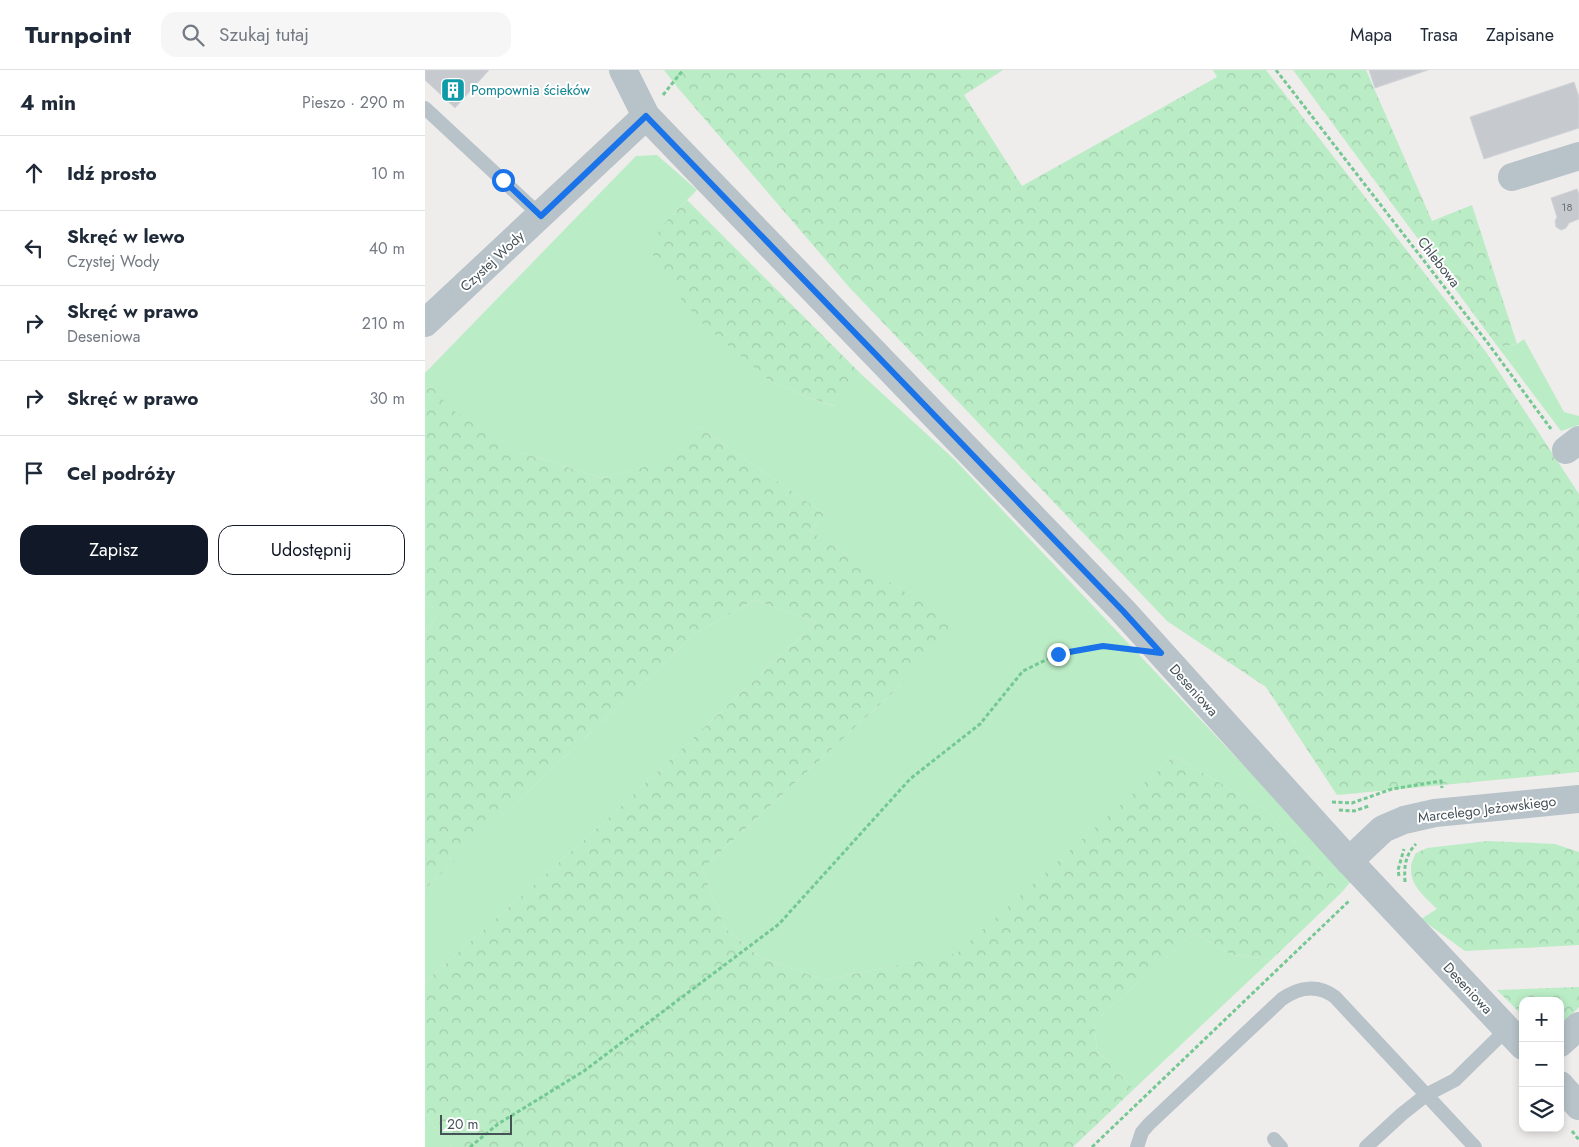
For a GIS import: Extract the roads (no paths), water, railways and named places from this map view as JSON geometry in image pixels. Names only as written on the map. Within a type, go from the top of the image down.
[{"type":"street","name":"Deseniowa","points":[[623,70],[646,116],[1123,611],[1349,861],[1515,1037]]},
{"type":"street","name":"Czystej Wody","points":[[425,323],[646,116]]},
{"type":"street","points":[[1512,177],[1579,156]]},
{"type":"street","name":"Marcelego Jeżowskiego","points":[[1349,861],[1383,829],[1404,820],[1435,813],[1579,799]]},
{"type":"street","points":[[1562,1042],[1579,1026]]},
{"type":"street","points":[[1562,1087],[1579,1106]]},
{"type":"lane","points":[[425,108],[541,216]]},
{"type":"lane","points":[[1137,1147],[1142,1132],[1149,1124],[1282,998],[1304,988],[1316,988],[1328,992],[1335,997],[1475,1147]]},
{"type":"lane","points":[[1366,1147],[1426,1095],[1455,1080],[1468,1068],[1515,1037]]},
{"type":"place","name":"Pompownia ścieków","points":[[453,90]]}]
